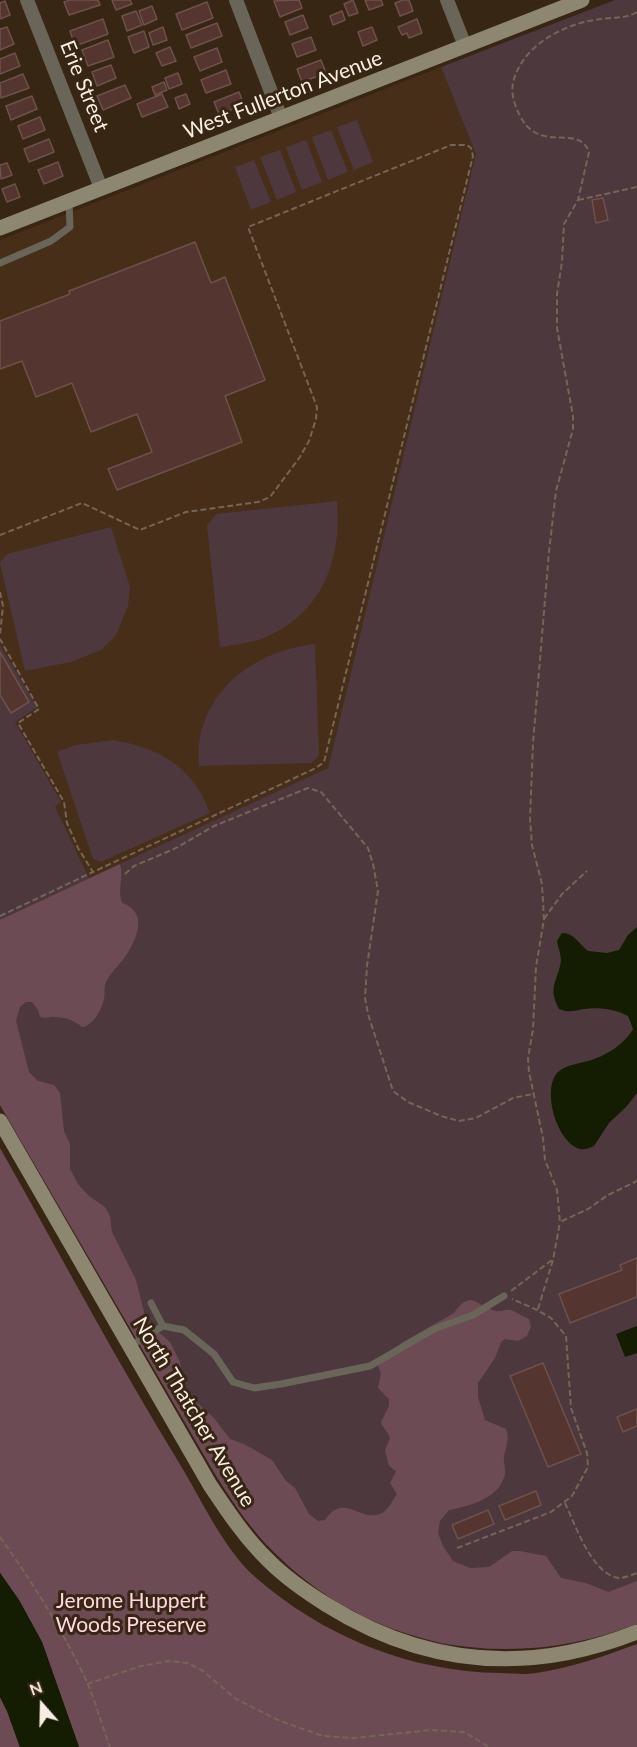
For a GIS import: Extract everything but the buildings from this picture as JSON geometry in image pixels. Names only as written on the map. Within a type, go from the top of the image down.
[{"type":"street","name":"Erie Street","points":[[27,0],[101,188]]},
{"type":"street","points":[[236,0],[282,118]]},
{"type":"street","points":[[447,0],[465,46]]},
{"type":"street","name":"West Fullerton Avenue","points":[[0,228],[582,0]]},
{"type":"street","name":"North Thatcher Avenue","points":[[0,1121],[210,1485],[248,1538],[268,1561],[294,1583],[356,1623],[389,1638],[452,1655],[521,1658],[557,1654],[601,1644],[637,1632]]},
{"type":"lane","points":[[0,263],[51,241],[70,227],[69,201]]},
{"type":"lane","points":[[130,1347],[164,1326],[184,1330],[214,1354],[233,1382],[254,1388],[370,1366],[434,1329],[473,1315],[504,1296]]},
{"type":"lane","points":[[152,1303],[164,1326]]},
{"type":"path","points":[[537,1310],[553,1260],[560,1222],[557,1190],[545,1160],[528,1058],[534,1019],[536,967],[543,919],[542,884],[529,831],[530,808],[533,743],[545,622],[549,552],[556,491],[573,429],[573,416],[559,350],[556,308],[564,224],[578,200],[589,152],[587,146],[577,139],[542,137],[532,132],[524,123],[513,100],[512,88],[515,77],[527,56],[548,37],[565,28],[585,22],[603,18],[623,18],[637,12]]},
{"type":"path","points":[[0,535],[82,503],[140,530],[186,512],[258,502],[270,497],[309,441],[317,407],[248,227],[452,145],[467,145],[471,148],[473,156],[432,330],[324,762],[316,768],[0,916]]},
{"type":"path","points":[[578,200],[637,187]]},
{"type":"path","points":[[0,592],[3,606],[0,634]]},
{"type":"path","points":[[0,639],[39,709],[18,723],[64,802],[67,823],[93,873]]},
{"type":"path","points":[[125,874],[134,866],[174,849],[214,826],[308,788],[321,792],[368,848],[373,864],[378,891],[367,966],[365,998],[393,1091],[408,1102],[441,1116],[459,1120],[476,1118],[513,1098],[533,1094]]},
{"type":"path","points":[[543,919],[562,894],[587,871]]},
{"type":"path","points":[[560,1222],[637,1181]]},
{"type":"path","points":[[504,1296],[553,1260]]},
{"type":"path","points":[[458,1548],[551,1512],[572,1496],[588,1467],[587,1453],[572,1408],[566,1336],[551,1318],[504,1296]]},
{"type":"path","points":[[565,1503],[586,1549],[596,1564],[605,1572],[619,1578],[637,1573]]},
{"type":"path","points":[[0,1537],[33,1584],[87,1684],[110,1747]]},
{"type":"path","points":[[87,1684],[150,1664],[169,1661],[189,1663],[203,1671],[236,1699],[280,1721],[323,1736],[354,1738],[442,1731],[464,1732],[489,1747]]},
{"type":"shaded area","points":[[615,0],[637,0],[637,1624],[547,1647],[487,1649],[441,1644],[370,1620],[325,1594],[294,1571],[266,1544],[243,1517],[215,1474],[0,1105],[0,645],[37,707],[15,722],[61,802],[55,807],[89,878],[328,768],[476,154],[441,67]]},
{"type":"shaded area","points":[[441,67],[477,154],[328,768],[0,920],[0,240]]},
{"type":"shaded area","points":[[357,120],[373,162],[354,170],[337,127]]},
{"type":"shaded area","points":[[331,130],[348,172],[328,180],[312,137]]},
{"type":"shaded area","points":[[306,140],[322,182],[302,190],[286,147]]},
{"type":"shaded area","points":[[280,150],[296,192],[277,200],[260,157]]},
{"type":"shaded area","points":[[254,160],[271,202],[251,210],[235,167]]},
{"type":"shaded area","points":[[337,501],[336,545],[331,565],[313,601],[282,629],[261,639],[220,647],[207,526],[216,514]]},
{"type":"shaded area","points":[[111,527],[130,587],[128,606],[116,635],[101,650],[71,662],[25,671],[0,563],[7,554]]},
{"type":"shaded area","points":[[315,644],[319,756],[311,763],[199,766],[200,741],[205,719],[216,699],[230,682],[248,667],[269,656],[291,648]]},
{"type":"shaded area","points":[[113,740],[146,748],[173,762],[194,783],[210,813],[101,862],[93,859],[57,752],[76,745]]},
{"type":"shaded area","points":[[637,927],[637,1093],[609,1123],[594,1146],[580,1149],[564,1137],[558,1126],[551,1102],[553,1080],[558,1072],[565,1068],[594,1059],[614,1049],[633,1029],[628,1016],[612,1010],[589,1008],[569,1011],[559,1009],[554,995],[554,984],[561,961],[557,941],[562,933],[566,933],[588,951],[607,953],[619,950],[628,935]]},
{"type":"shaded area","points":[[637,1326],[637,1353],[625,1357],[616,1334]]},
{"type":"shaded area","points":[[0,1573],[19,1600],[42,1642],[79,1747],[20,1747],[0,1697]]},
{"type":"green space","points":[[120,864],[122,903],[135,912],[138,925],[135,939],[127,954],[107,981],[99,1012],[90,1024],[82,1027],[66,1019],[40,1017],[32,1002],[26,1002],[20,1007],[16,1021],[29,1072],[38,1081],[54,1085],[60,1093],[64,1131],[70,1144],[70,1169],[78,1184],[89,1196],[105,1207],[110,1216],[112,1232],[136,1280],[145,1316],[152,1326],[170,1342],[180,1362],[184,1384],[193,1399],[213,1417],[230,1439],[272,1460],[286,1481],[295,1488],[309,1514],[318,1521],[325,1520],[339,1508],[367,1515],[382,1513],[397,1494],[390,1483],[396,1471],[389,1466],[385,1450],[390,1438],[381,1422],[389,1406],[389,1399],[378,1388],[381,1373],[378,1366],[392,1350],[403,1342],[454,1313],[470,1300],[496,1311],[516,1312],[529,1319],[531,1327],[527,1336],[518,1341],[505,1339],[501,1342],[495,1358],[478,1383],[478,1397],[485,1420],[506,1429],[508,1436],[504,1458],[505,1474],[502,1482],[491,1495],[475,1503],[449,1510],[440,1521],[438,1533],[443,1546],[453,1561],[470,1568],[489,1567],[512,1551],[520,1551],[546,1556],[561,1578],[586,1583],[608,1592],[637,1581],[637,1624],[587,1639],[537,1648],[487,1648],[438,1642],[391,1628],[346,1607],[304,1579],[265,1543],[232,1501],[0,1105],[0,920]]},
{"type":"green space","name":"Jerome Huppert Woods Preserve","points":[[0,1148],[111,1348],[214,1524],[243,1565],[254,1576],[308,1616],[338,1633],[369,1647],[433,1666],[466,1671],[532,1674],[575,1665],[637,1644],[637,1747],[79,1747],[42,1642],[19,1600],[0,1573]]},
{"type":"green space","points":[[0,1697],[7,1711],[20,1747],[0,1747]]}]
